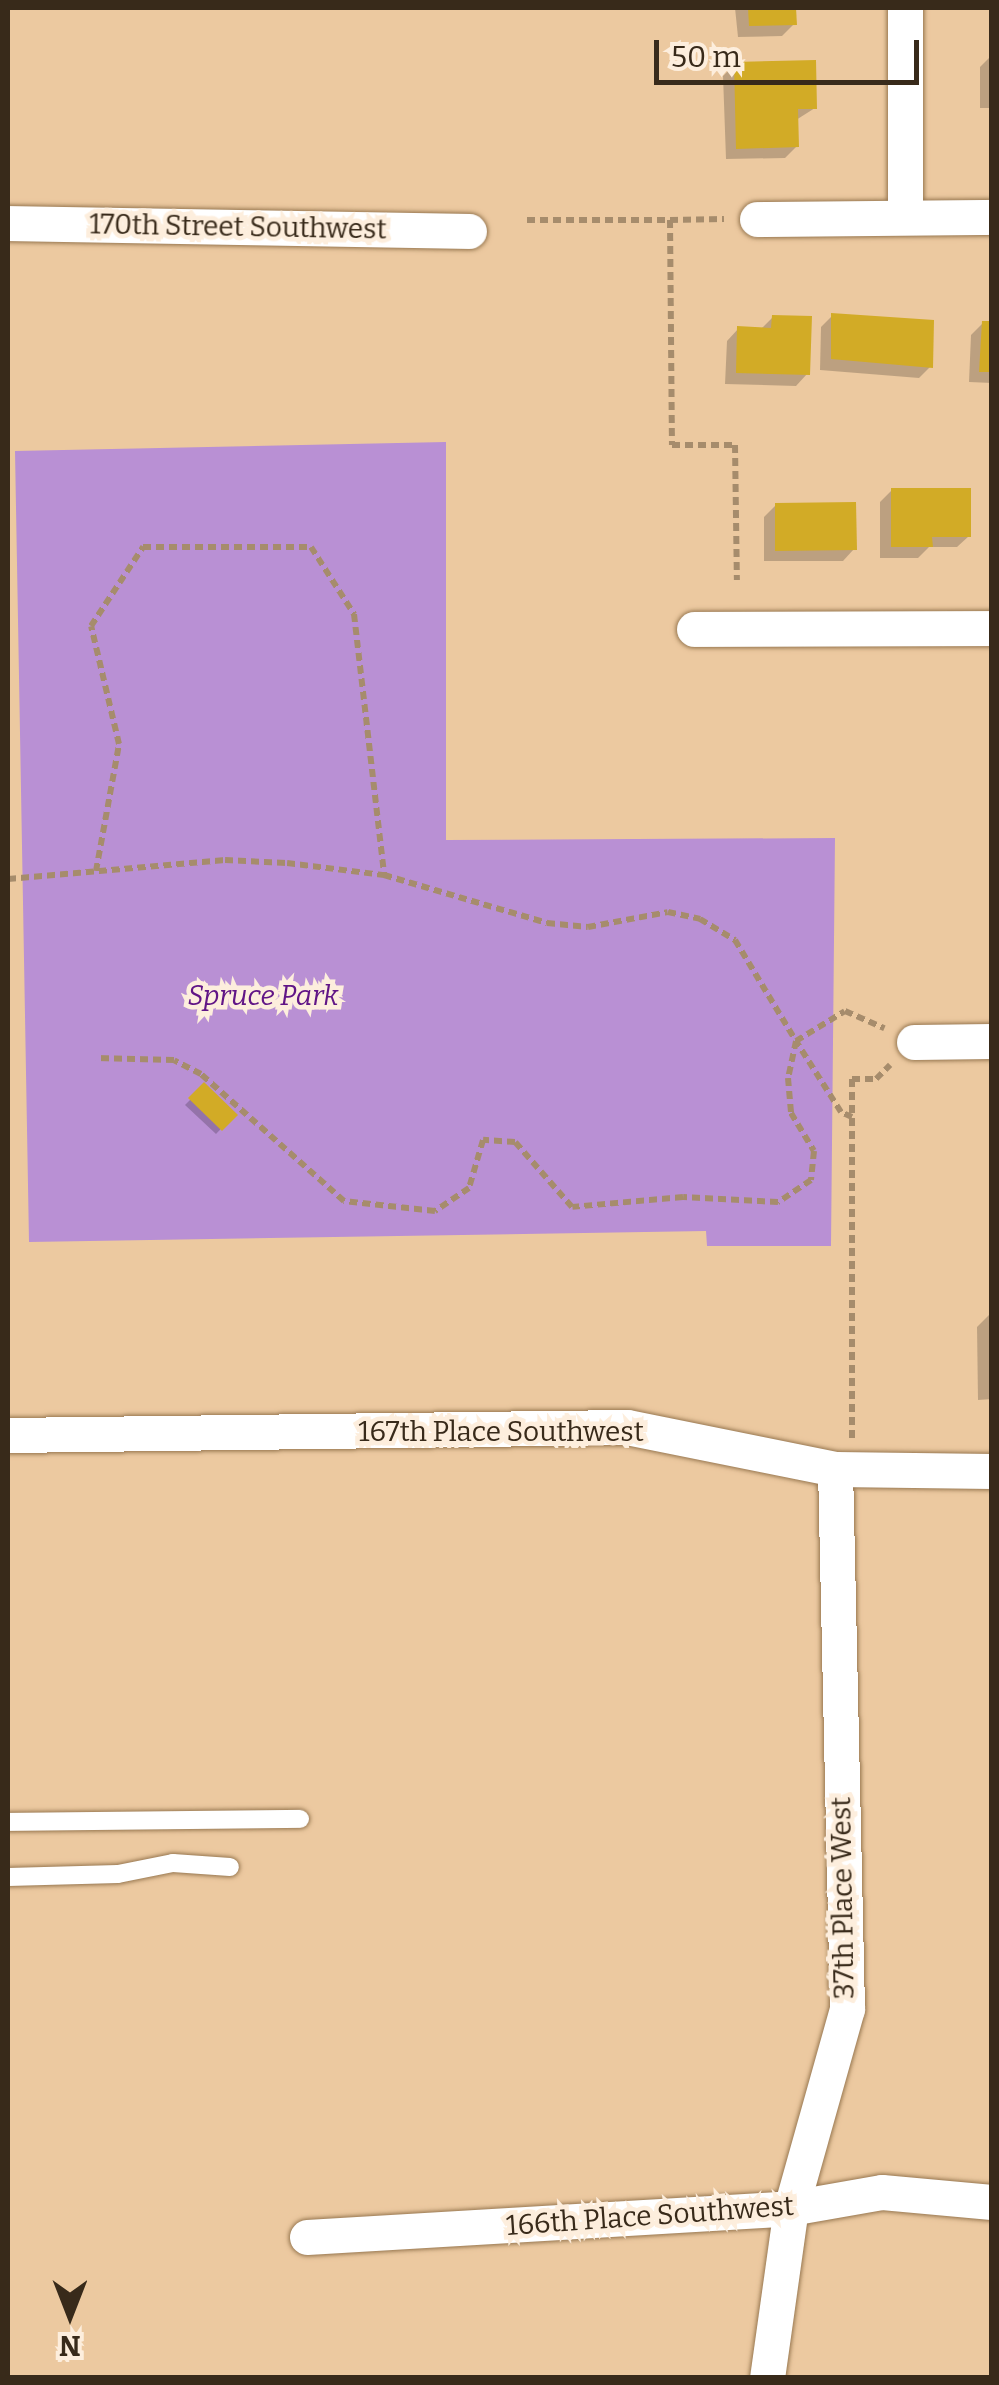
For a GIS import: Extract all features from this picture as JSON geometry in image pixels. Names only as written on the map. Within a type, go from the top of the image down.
[{"type":"street","points":[[905,8],[905,217]]},
{"type":"street","points":[[757,218],[992,217]]},
{"type":"street","name":"170th Street Southwest","points":[[8,223],[469,232]]},
{"type":"street","points":[[694,629],[992,628]]},
{"type":"street","points":[[914,1042],[992,1042]]},
{"type":"street","name":"167th Place Southwest","points":[[8,1436],[626,1427],[844,1470],[992,1471]]},
{"type":"street","name":"37th Place West","points":[[766,2378],[791,2208],[846,2009],[844,1470]]},
{"type":"street","name":"166th Place Southwest","points":[[307,2237],[791,2208],[882,2192],[992,2202]]},
{"type":"lane","points":[[8,1822],[300,1819]]},
{"type":"lane","points":[[8,1877],[118,1874],[173,1863],[230,1867]]},
{"type":"path","points":[[527,220],[757,218]]},
{"type":"path","points":[[670,220],[672,445],[735,445],[737,580]]},
{"type":"path","points":[[96,871],[119,744],[90,626],[143,547],[311,547],[354,614],[384,874]]},
{"type":"path","points":[[8,878],[225,860],[384,874],[547,923],[588,927],[668,912],[700,918],[735,940],[841,1112],[852,1118]]},
{"type":"path","points":[[96,1058],[174,1060],[201,1074],[344,1201],[435,1211],[468,1188],[483,1140],[515,1142],[572,1207],[682,1197],[778,1202],[811,1180],[814,1151],[791,1113],[788,1078],[796,1041],[845,1011],[914,1042],[876,1079],[852,1079],[844,1470]]},
{"type":"green space","name":"Spruce Park","points":[[446,442],[446,840],[835,838],[831,1246],[707,1246],[706,1231],[29,1242],[15,451]]},
{"type":"building","points":[[748,8],[796,8],[797,25],[749,26]]},
{"type":"building","points":[[816,60],[817,109],[798,109],[799,147],[736,149],[734,62]]},
{"type":"building","points":[[831,313],[934,320],[933,368],[831,359]]},
{"type":"building","points":[[772,315],[812,316],[810,375],[736,373],[737,326],[771,328]]},
{"type":"building","points":[[982,321],[992,321],[992,372],[979,372]]},
{"type":"building","points":[[891,488],[971,488],[971,537],[932,537],[933,547],[891,547]]},
{"type":"building","points":[[856,502],[857,550],[775,551],[775,503]]},
{"type":"building","points":[[204,1082],[238,1115],[222,1131],[188,1098]]}]
